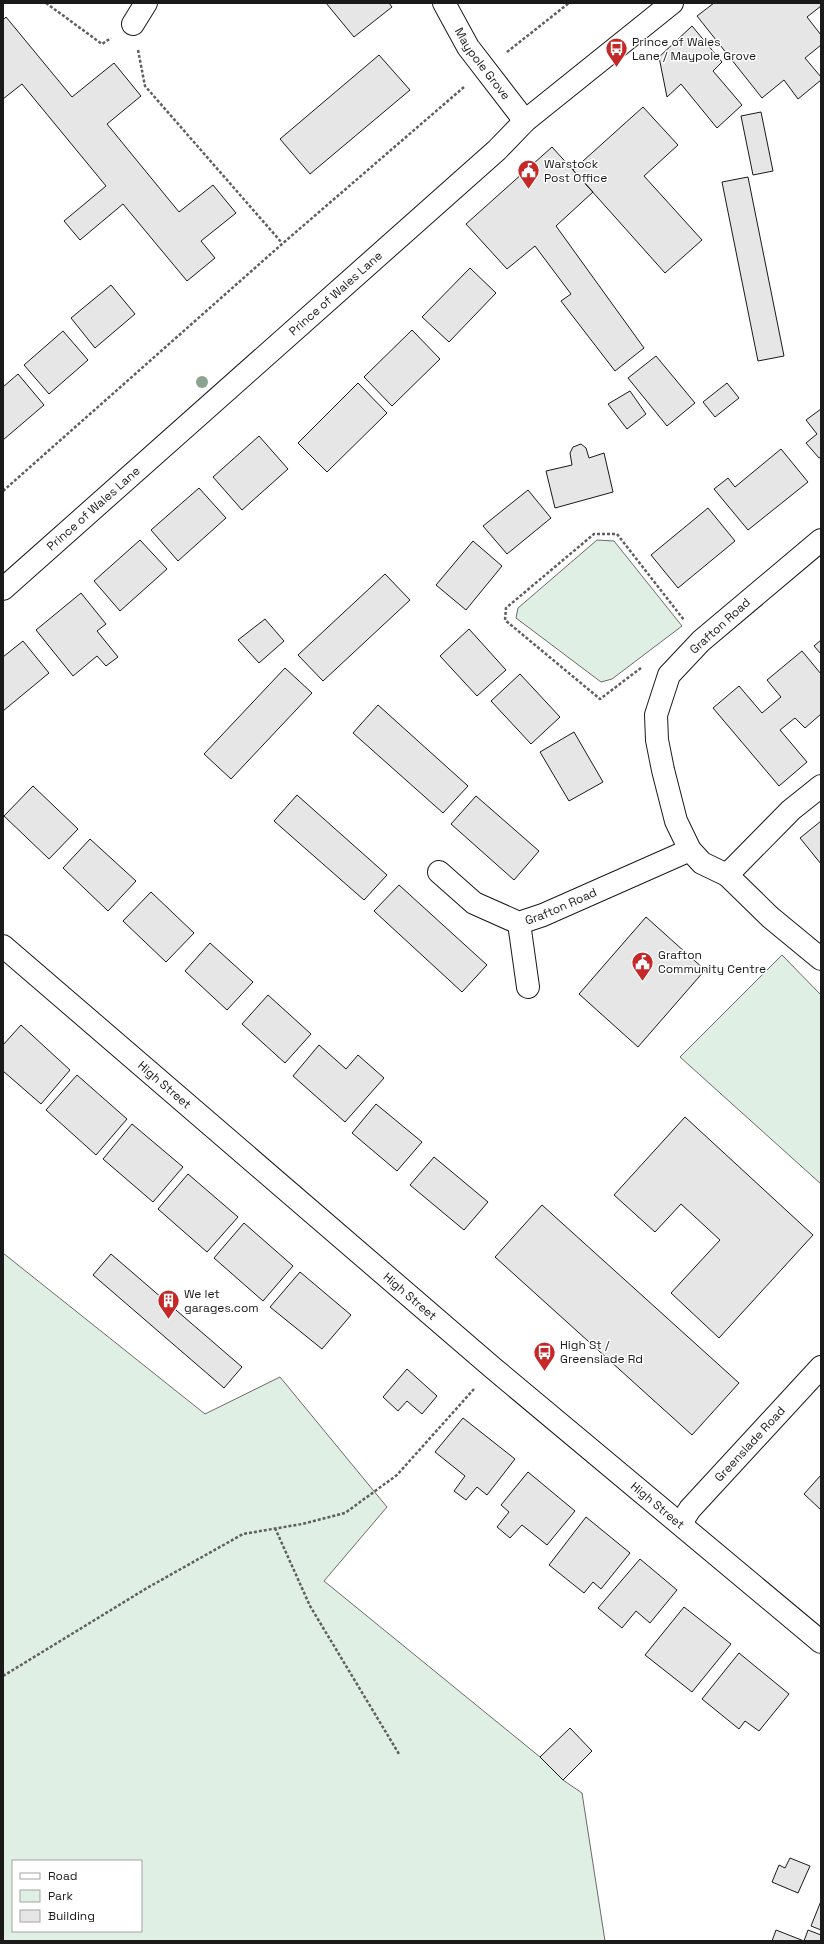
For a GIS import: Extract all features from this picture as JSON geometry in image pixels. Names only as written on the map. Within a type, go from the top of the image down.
[{"type":"street","points":[[133,24],[146,3]]},
{"type":"street","name":"Maypole Grove","points":[[444,3],[468,47],[484,70],[525,121]]},
{"type":"street","name":"Prince of Wales Lane","points":[[3,589],[497,150],[525,121],[672,3]]},
{"type":"street","name":"Grafton Road","points":[[821,540],[701,641],[669,676],[656,715],[657,740],[676,821],[690,850],[702,864],[727,875],[770,917],[821,960]]},
{"type":"street","points":[[727,875],[791,810],[821,786]]},
{"type":"street","name":"Grafton Road","points":[[439,872],[474,903],[519,923],[543,915],[690,850]]},
{"type":"street","name":"Grafton Road","points":[[519,923],[528,987]]},
{"type":"street","name":"High Street","points":[[3,946],[493,1368],[681,1523],[821,1642]]},
{"type":"street","name":"Greenslade Road","points":[[681,1523],[690,1509],[821,1367]]},
{"type":"path","points":[[46,3],[102,44],[133,24],[145,86],[282,244]]},
{"type":"path","points":[[3,492],[282,244],[484,70],[569,3]]},
{"type":"path","points":[[669,676],[648,663],[600,699],[505,620],[506,608],[594,534],[617,534],[701,641]]},
{"type":"path","points":[[3,1676],[147,1588],[243,1534],[302,1524],[344,1513],[397,1475],[493,1368]]},
{"type":"path","points":[[275,1528],[310,1606],[399,1754]]},
{"type":"green space","points":[[597,540],[614,541],[682,626],[612,679],[601,682],[516,618],[518,608]]},
{"type":"green space","points":[[782,955],[821,995],[821,1184],[680,1057]]},
{"type":"green space","points":[[3,1253],[205,1414],[280,1377],[387,1507],[324,1581],[540,1757],[563,1780],[582,1793],[605,1941],[3,1941]]},
{"type":"building","points":[[326,3],[389,3],[392,7],[354,37]]},
{"type":"building","points":[[714,3],[821,3],[821,6],[807,17],[821,35],[821,45],[805,58],[821,77],[821,80],[798,99],[784,80],[762,98],[697,16]]},
{"type":"building","points":[[6,17],[72,97],[114,63],[141,96],[107,124],[179,212],[213,185],[236,213],[201,241],[215,258],[187,281],[123,204],[80,240],[64,221],[106,186],[22,84],[3,99],[3,20]]},
{"type":"building","points":[[692,26],[722,62],[713,71],[742,105],[717,128],[681,84],[667,97],[659,57]]},
{"type":"building","points":[[379,55],[410,90],[310,174],[280,139]]},
{"type":"building","points":[[643,107],[678,145],[644,176],[702,240],[665,273],[573,170]]},
{"type":"building","points":[[761,112],[773,171],[753,175],[741,116]]},
{"type":"building","points":[[552,147],[593,192],[556,226],[644,348],[615,371],[561,301],[571,294],[535,246],[507,269],[466,224]]},
{"type":"building","points":[[748,177],[784,356],[758,361],[722,182]]},
{"type":"building","points":[[470,268],[496,293],[449,342],[422,317]]},
{"type":"building","points":[[111,285],[135,314],[95,348],[71,318]]},
{"type":"building","points":[[412,330],[440,359],[392,406],[364,377]]},
{"type":"building","points":[[63,331],[88,360],[49,394],[24,365]]},
{"type":"building","points":[[656,356],[695,403],[667,426],[628,378]]},
{"type":"building","points":[[18,374],[44,405],[3,440],[3,387]]},
{"type":"building","points":[[358,383],[387,413],[327,472],[298,443]]},
{"type":"building","points":[[727,383],[739,398],[715,417],[703,402]]},
{"type":"building","points":[[630,391],[646,414],[627,429],[608,404]]},
{"type":"building","points":[[821,409],[821,457],[819,458],[806,443],[817,434],[806,420]]},
{"type":"building","points":[[259,436],[288,469],[242,510],[213,477]]},
{"type":"building","points":[[581,444],[586,448],[589,458],[604,453],[613,492],[555,508],[546,471],[572,465],[570,453],[573,447]]},
{"type":"building","points":[[781,449],[808,482],[748,530],[714,489],[728,478],[735,487]]},
{"type":"building","points":[[199,488],[226,518],[178,561],[151,530]]},
{"type":"building","points":[[528,490],[551,518],[507,554],[483,526]]},
{"type":"building","points":[[708,508],[735,541],[678,588],[651,555]]},
{"type":"building","points":[[140,540],[167,569],[120,611],[94,581]]},
{"type":"building","points":[[473,541],[502,566],[466,610],[436,585]]},
{"type":"building","points":[[385,574],[410,600],[323,681],[298,655]]},
{"type":"building","points":[[81,593],[106,624],[97,631],[118,657],[106,666],[97,656],[73,676],[36,630]]},
{"type":"building","points":[[265,619],[284,641],[259,663],[238,640]]},
{"type":"building","points":[[469,629],[506,670],[477,696],[440,656]]},
{"type":"building","points":[[821,640],[821,654],[814,646]]},
{"type":"building","points":[[23,641],[49,673],[3,711],[3,657]]},
{"type":"building","points":[[802,651],[821,674],[821,714],[805,728],[795,718],[780,730],[807,762],[779,786],[713,708],[739,686],[762,713],[781,697],[767,680]]},
{"type":"building","points":[[285,668],[312,693],[231,779],[204,754]]},
{"type":"building","points":[[520,674],[560,717],[531,744],[491,701]]},
{"type":"building","points":[[378,705],[468,786],[443,813],[353,733]]},
{"type":"building","points":[[574,732],[603,782],[569,801],[540,752]]},
{"type":"building","points":[[33,786],[78,829],[49,859],[4,816]]},
{"type":"building","points":[[297,795],[387,875],[364,900],[274,821]]},
{"type":"building","points":[[476,796],[539,851],[514,880],[451,824]]},
{"type":"building","points":[[821,821],[821,864],[800,838]]},
{"type":"building","points":[[90,839],[136,881],[108,911],[63,868]]},
{"type":"building","points":[[399,885],[487,965],[462,992],[374,911]]},
{"type":"building","points":[[151,892],[194,933],[166,962],[123,921]]},
{"type":"building","name":"Grafton Community Centre","points":[[646,917],[705,970],[638,1047],[579,994]]},
{"type":"building","points":[[210,943],[253,982],[227,1010],[185,971]]},
{"type":"building","points":[[268,995],[311,1034],[285,1063],[242,1024]]},
{"type":"building","points":[[21,1025],[70,1070],[41,1104],[3,1071],[3,1045]]},
{"type":"building","points":[[319,1045],[346,1069],[358,1055],[384,1078],[345,1122],[293,1076]]},
{"type":"building","points":[[77,1075],[127,1119],[96,1155],[46,1110]]},
{"type":"building","points":[[376,1104],[422,1142],[397,1171],[352,1133]]},
{"type":"building","points":[[685,1117],[813,1235],[719,1338],[671,1293],[720,1240],[681,1204],[655,1232],[614,1195]]},
{"type":"building","points":[[132,1124],[183,1167],[153,1202],[103,1159]]},
{"type":"building","points":[[434,1157],[488,1202],[464,1230],[410,1185]]},
{"type":"building","points":[[188,1174],[238,1217],[207,1252],[158,1209]]},
{"type":"building","points":[[542,1205],[739,1383],[692,1435],[495,1257]]},
{"type":"building","points":[[244,1223],[293,1266],[263,1301],[214,1258]]},
{"type":"building","name":"We let garages.com","points":[[111,1254],[242,1367],[224,1388],[93,1275]]},
{"type":"building","points":[[300,1272],[351,1315],[322,1349],[270,1307]]},
{"type":"building","points":[[407,1369],[437,1396],[422,1414],[407,1401],[398,1411],[383,1397]]},
{"type":"building","points":[[463,1418],[515,1459],[487,1495],[477,1487],[466,1500],[454,1491],[465,1476],[435,1452]]},
{"type":"building","points":[[528,1472],[575,1511],[547,1545],[522,1525],[510,1538],[497,1527],[509,1512],[501,1505]]},
{"type":"building","points":[[821,1475],[821,1510],[804,1494]]},
{"type":"building","points":[[586,1517],[630,1553],[601,1589],[593,1582],[584,1593],[549,1565]]},
{"type":"building","points":[[640,1559],[677,1590],[650,1623],[636,1611],[622,1628],[598,1608]]},
{"type":"building","points":[[684,1607],[731,1644],[692,1692],[645,1655]]},
{"type":"building","points":[[739,1653],[789,1694],[759,1731],[745,1721],[739,1729],[702,1699]]},
{"type":"building","points":[[570,1728],[592,1751],[563,1780],[540,1757]]},
{"type":"building","points":[[790,1858],[810,1866],[798,1893],[772,1882],[779,1865],[785,1868]]},
{"type":"building","points":[[821,1901],[821,1930],[811,1926]]},
{"type":"building","points":[[776,1930],[804,1941],[772,1941]]},
{"type":"building","points":[[808,1930],[821,1935],[821,1941],[804,1941]]},
{"type":"place","name":"Prince of Wales Lane / Maypole Grove","points":[[617,68]]},
{"type":"place","name":"Warstock Post Office","points":[[529,190]]},
{"type":"place","name":"Grafton Community Centre","points":[[642,982]]},
{"type":"place","name":"We let garages.com","points":[[168,1320]]},
{"type":"place","name":"High St / Greenslade Rd","points":[[545,1372]]}]
